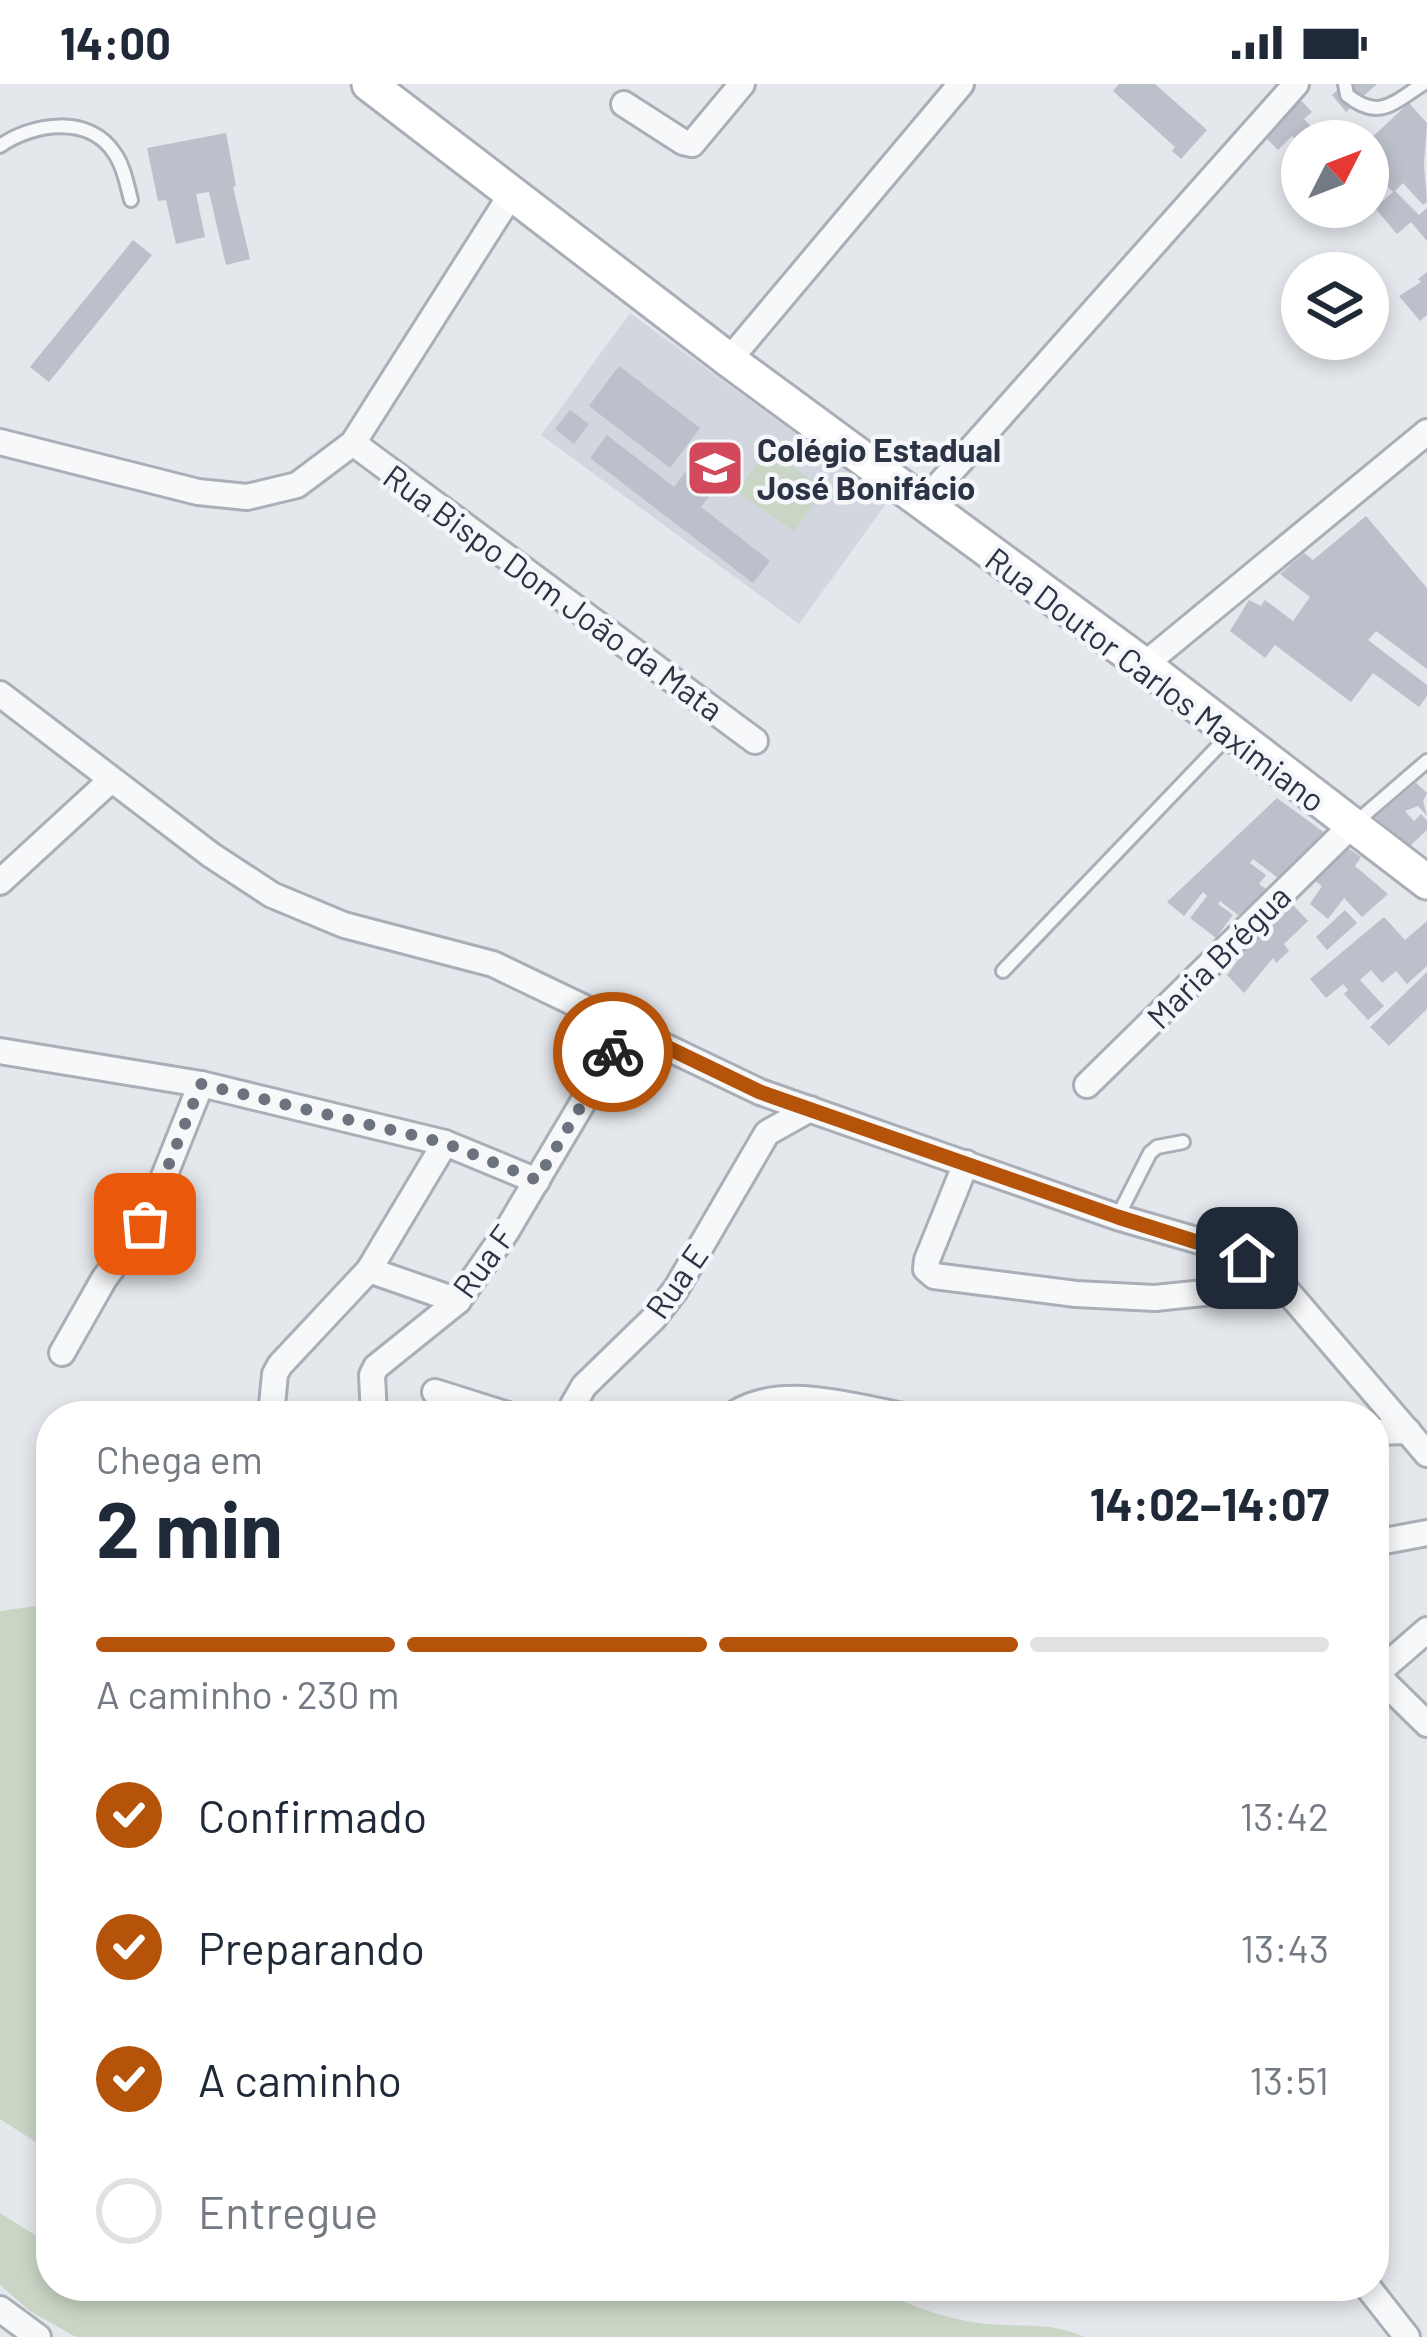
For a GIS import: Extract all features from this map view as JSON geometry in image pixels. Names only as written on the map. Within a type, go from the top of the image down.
[{"type":"main road","name":"Rua Doutor Carlos Maximiano","points":[[369,84],[1427,882]]},
{"type":"street","points":[[729,359],[962,84]]},
{"type":"street","points":[[923,503],[1296,84]]},
{"type":"street","points":[[624,104],[683,142],[696,143],[731,88]]},
{"type":"street","points":[[0,442],[198,492],[247,497],[297,485],[353,443],[512,193]]},
{"type":"street","points":[[1144,665],[1427,431]]},
{"type":"street","name":"Rua Bispo Dom João da Mata","points":[[353,443],[755,741]]},
{"type":"street","points":[[0,694],[272,895],[344,925],[493,964],[760,1092],[1118,1217],[1234,1251],[1282,1285],[1382,1401]]},
{"type":"street","points":[[0,882],[111,780]]},
{"type":"street","name":"Maria Brégua","points":[[1087,1085],[1350,826]]},
{"type":"street","name":"Rua F","points":[[373,1401],[376,1367],[458,1300],[537,1180],[627,1028]]},
{"type":"street","points":[[0,1051],[201,1084],[445,1143],[537,1180]]},
{"type":"street","points":[[62,1353],[104,1279],[145,1224],[201,1084]]},
{"type":"street","points":[[760,1092],[769,1120],[767,1133]]},
{"type":"street","points":[[767,1133],[810,1109]]},
{"type":"street","name":"Rua E","points":[[575,1401],[676,1289],[767,1133]]},
{"type":"street","points":[[272,1401],[280,1365],[369,1270],[445,1143]]},
{"type":"street","points":[[966,1163],[926,1268],[934,1276],[1135,1297],[1282,1285]]},
{"type":"street","points":[[369,1270],[458,1300]]},
{"type":"street","points":[[435,1392],[464,1401]]},
{"type":"street","points":[[769,1401],[799,1401]]},
{"type":"street","points":[[1389,1409],[1427,1454]]},
{"type":"street","points":[[1389,1432],[1408,1431]]},
{"type":"street","points":[[1389,1540],[1427,1533]]},
{"type":"street","points":[[1389,1663],[1427,1630]]},
{"type":"street","points":[[1389,1688],[1427,1724]]},
{"type":"street","points":[[1379,2301],[1407,2337]]},
{"type":"street","points":[[0,2309],[38,2337]]},
{"type":"lane","points":[[1345,84],[1347,95],[1363,108],[1379,110],[1423,84]]},
{"type":"lane","points":[[0,146],[30,128],[81,130],[115,152],[131,200]]},
{"type":"lane","points":[[1003,971],[1232,732]]},
{"type":"lane","points":[[1350,826],[1427,761]]},
{"type":"lane","points":[[1118,1217],[1150,1153],[1156,1147],[1183,1142]]},
{"type":"shaded area","name":"Colégio Estadual José Bonifácio","points":[[630,313],[888,501],[799,624],[541,435]]},
{"type":"green space","points":[[768,449],[824,489],[794,532],[737,491]]},
{"type":"green space","points":[[36,1606],[36,2142],[0,2119],[0,1611]]},
{"type":"green space","points":[[0,2213],[36,2236],[36,2301],[903,2301],[948,2317],[1057,2328],[1084,2337],[76,2337],[30,2311],[0,2285]]},
{"type":"building","points":[[1119,84],[1155,84],[1207,130],[1181,159],[1172,151],[1175,147],[1113,91]]},
{"type":"building","points":[[1344,84],[1377,84],[1346,112],[1332,95]]},
{"type":"building","points":[[1297,96],[1312,112],[1305,120],[1281,120],[1278,150],[1260,132]]},
{"type":"building","points":[[1409,103],[1427,123],[1427,202],[1423,205],[1403,183],[1395,191],[1419,215],[1427,208],[1427,241],[1411,222],[1397,234],[1389,225],[1393,192],[1389,188],[1389,122]]},
{"type":"building","points":[[226,133],[250,259],[226,265],[209,192],[196,194],[205,237],[176,244],[166,200],[158,201],[147,148]]},
{"type":"building","points":[[133,240],[152,255],[49,382],[30,367]]},
{"type":"building","points":[[1427,272],[1427,315],[1420,321],[1399,296],[1421,282],[1418,279]]},
{"type":"building","points":[[619,366],[700,428],[670,468],[589,406]]},
{"type":"building","points":[[570,410],[589,424],[574,444],[555,429]]},
{"type":"building","points":[[607,435],[674,487],[685,472],[712,493],[701,507],[770,561],[753,583],[590,458]]},
{"type":"building","points":[[1366,516],[1427,588],[1427,669],[1376,631],[1368,640],[1427,685],[1427,696],[1419,707],[1373,673],[1351,702],[1275,645],[1265,658],[1230,631],[1249,600],[1261,606],[1265,600],[1293,621],[1310,597],[1280,574],[1304,553],[1313,560]]},
{"type":"building","points":[[1416,783],[1427,793],[1423,801],[1427,816],[1418,806],[1405,811],[1414,821],[1421,814],[1427,830],[1410,846],[1375,817]]},
{"type":"building","points":[[1277,798],[1325,833],[1278,878],[1253,859],[1250,863],[1266,875],[1259,884],[1268,890],[1238,915],[1220,901],[1233,915],[1216,938],[1190,918],[1207,896],[1203,892],[1184,916],[1167,902]]},
{"type":"building","points":[[1342,844],[1361,857],[1355,866],[1388,894],[1362,917],[1344,898],[1328,919],[1310,904],[1322,886],[1315,881],[1322,872],[1316,869]]},
{"type":"building","points":[[1293,905],[1308,921],[1284,944],[1289,951],[1276,963],[1273,958],[1244,993],[1227,975],[1267,920],[1271,926]]},
{"type":"building","points":[[1345,910],[1357,923],[1327,950],[1316,937]]},
{"type":"building","points":[[1384,917],[1405,940],[1427,921],[1427,966],[1407,984],[1396,971],[1382,983],[1371,970],[1360,980],[1384,1006],[1368,1020],[1344,994],[1348,990],[1343,984],[1326,998],[1310,979]]},
{"type":"building","points":[[1427,972],[1427,1009],[1389,1046],[1370,1027]]},
{"type":"way so far","points":[[145,1224],[201,1084],[445,1143],[537,1180],[613,1052]]},
{"type":"place","name":"Colégio Estadual José Bonifácio","points":[[715,468]]},
{"type":"route","points":[[613,1052],[627,1028],[760,1092],[1247,1258]]}]
